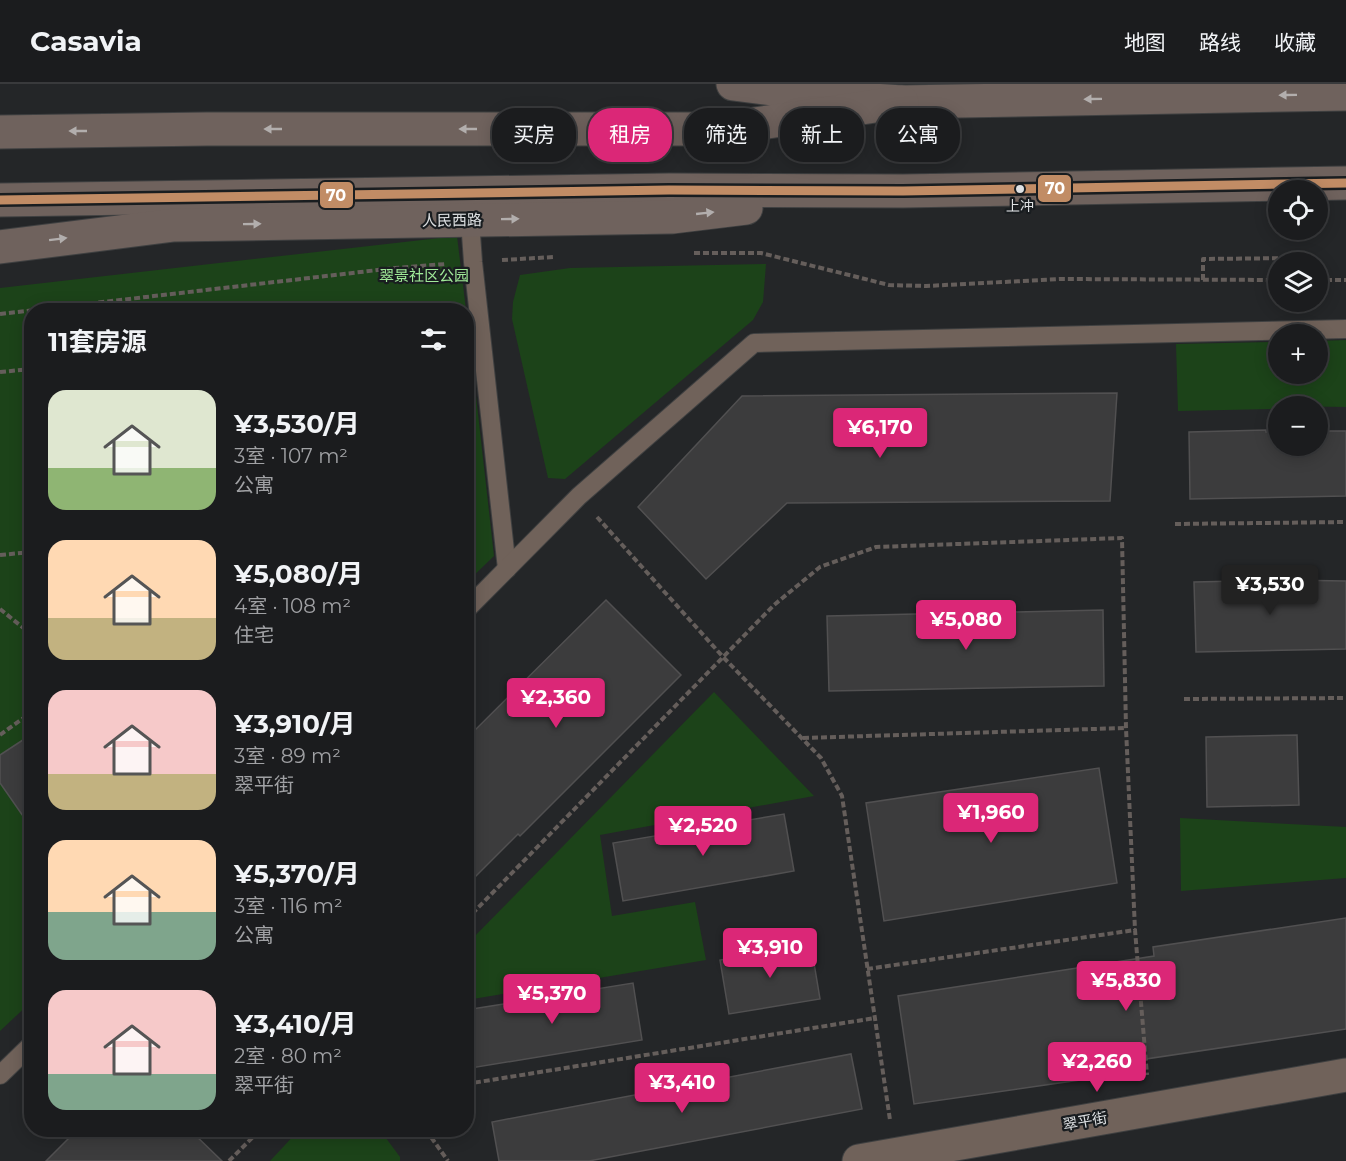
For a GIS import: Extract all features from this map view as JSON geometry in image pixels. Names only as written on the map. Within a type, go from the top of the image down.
[{"type":"main road","points":[[733,84],[843,91],[902,102]]},
{"type":"main road","points":[[7,132],[722,129],[902,102],[1346,94]]},
{"type":"main road","name":"人民西路","points":[[7,200],[1346,183]]},
{"type":"main road","name":"人民西路","points":[[0,247],[174,225],[672,217],[903,190]]},
{"type":"street","name":"翠平街","points":[[859,1161],[1346,1076]]},
{"type":"lane","points":[[470,220],[507,569]]},
{"type":"lane","points":[[474,602],[579,496],[754,344],[1346,329]]},
{"type":"lane","points":[[0,1075],[24,1052]]},
{"type":"path","points":[[691,253],[761,253],[889,285],[926,286],[1060,279],[1268,280]]},
{"type":"path","points":[[90,303],[395,268],[564,257]]},
{"type":"path","points":[[1203,280],[1203,259],[1268,258]]},
{"type":"path","points":[[1328,280],[1346,280]]},
{"type":"path","points":[[0,314],[24,311]]},
{"type":"path","points":[[0,372],[24,370]]},
{"type":"path","points":[[579,496],[724,658],[821,758],[842,796],[895,1154]]},
{"type":"path","points":[[1175,524],[1346,522]]},
{"type":"path","points":[[474,912],[774,605],[820,567],[876,547],[1122,538],[1126,728],[1135,930],[1150,1110]]},
{"type":"path","points":[[0,555],[24,553]]},
{"type":"path","points":[[0,609],[24,628]]},
{"type":"path","points":[[1184,699],[1346,698]]},
{"type":"path","points":[[0,735],[24,718]]},
{"type":"path","points":[[802,738],[1126,728]]},
{"type":"path","points":[[867,969],[1135,930]]},
{"type":"path","points":[[474,1083],[875,1018]]},
{"type":"path","points":[[229,1161],[253,1137]]},
{"type":"path","points":[[431,1137],[448,1161]]},
{"type":"green space","name":"翠景社区公园","points":[[457,236],[465,303],[24,303],[24,1008],[0,1031],[0,288]]},
{"type":"green space","points":[[766,264],[763,302],[753,320],[565,479],[548,478],[512,319],[513,302],[520,275],[570,268]]},
{"type":"green space","points":[[1346,340],[1346,407],[1328,407],[1328,396],[1268,396],[1268,409],[1178,411],[1176,344],[1268,342],[1268,384],[1328,384],[1328,341]]},
{"type":"green space","points":[[474,378],[494,556],[474,575]]},
{"type":"green space","points":[[714,692],[814,796],[600,835],[612,916],[695,902],[706,960],[474,999],[474,937]]},
{"type":"green space","points":[[1180,818],[1346,827],[1346,878],[1181,891]]},
{"type":"green space","points":[[292,1137],[385,1137],[400,1157],[400,1161],[270,1161]]},
{"type":"building","points":[[1117,393],[1110,501],[787,503],[706,579],[638,507],[742,396]]},
{"type":"building","points":[[1266,430],[1268,432],[1268,456],[1328,456],[1328,431],[1346,431],[1346,496],[1190,499],[1189,432]]},
{"type":"building","points":[[1346,581],[1346,649],[1196,652],[1194,582]]},
{"type":"building","points":[[606,600],[681,675],[520,836],[518,834],[474,878],[474,731]]},
{"type":"building","points":[[1103,610],[1104,686],[829,691],[827,616]]},
{"type":"building","points":[[1297,735],[1299,805],[1207,807],[1206,737]]},
{"type":"building","points":[[24,739],[24,818],[0,783],[0,755]]},
{"type":"building","points":[[1099,768],[1117,883],[884,921],[866,803]]},
{"type":"building","points":[[784,814],[794,871],[623,901],[613,843]]},
{"type":"building","points":[[1346,918],[1346,1029],[1133,1061],[1135,1072],[914,1104],[898,996],[1154,956],[1153,947]]},
{"type":"building","points":[[811,945],[820,999],[729,1014],[720,960]]},
{"type":"building","points":[[633,983],[642,1040],[474,1068],[474,1009]]},
{"type":"building","points":[[851,1054],[862,1109],[589,1161],[499,1161],[492,1122]]},
{"type":"building","points":[[70,1137],[197,1137],[222,1161],[46,1161]]},
{"type":"transit line","name":"70","points":[[0,200],[669,190],[903,191],[1346,183]]},
{"type":"place","name":"上冲","points":[[1020,189]]}]
